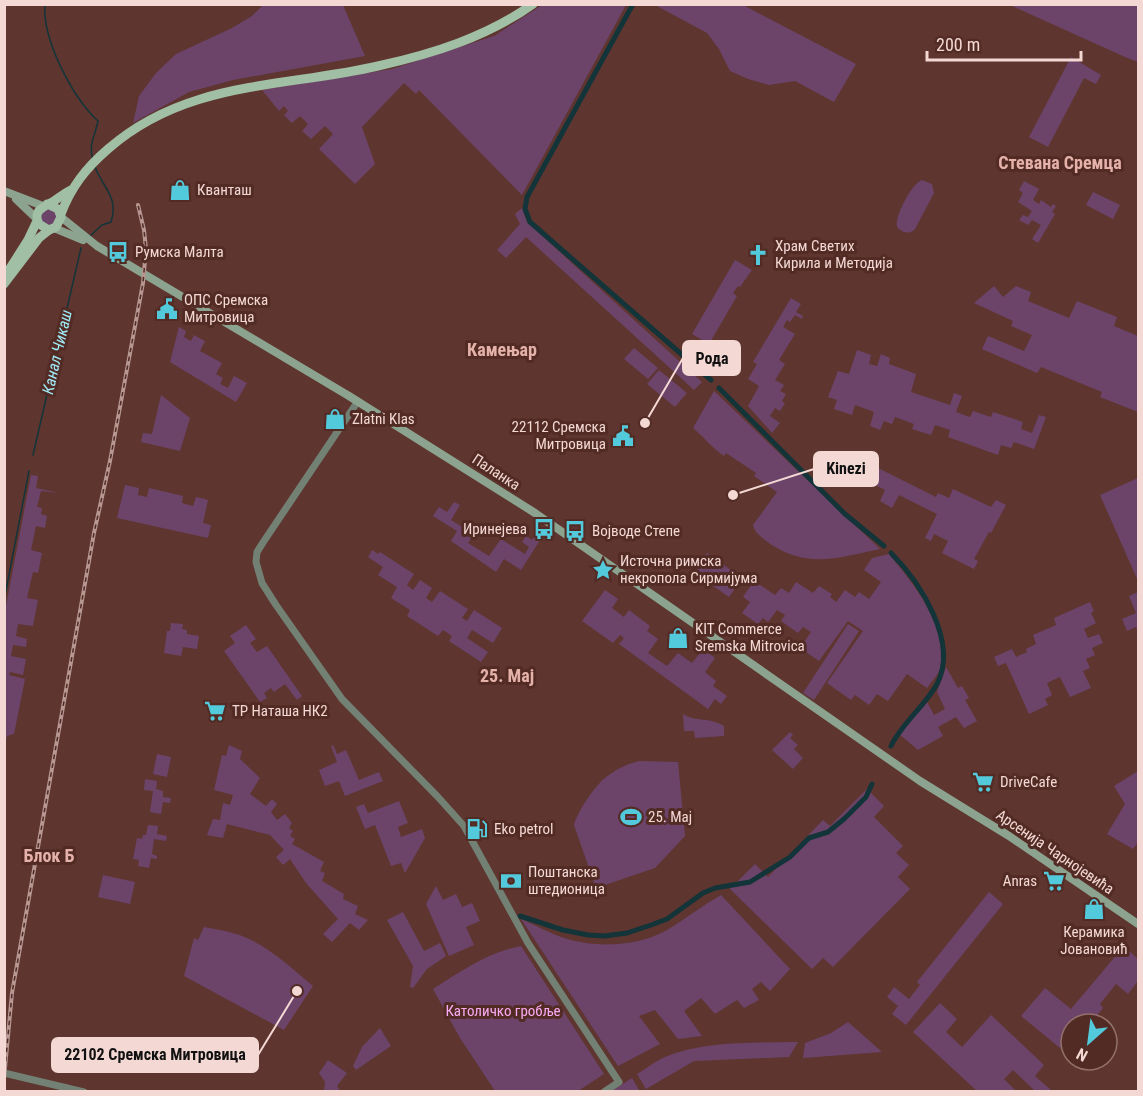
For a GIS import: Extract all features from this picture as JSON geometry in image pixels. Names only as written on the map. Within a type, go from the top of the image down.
[{"type":"main road","points":[[4,284],[39,238],[59,224],[71,190],[93,163],[141,124],[197,99],[234,90],[376,67],[421,55],[460,43],[491,30],[533,4]]},
{"type":"main road","points":[[4,276],[28,240],[38,211],[71,190]]},
{"type":"main road","points":[[8,193],[56,207],[61,216]]},
{"type":"main road","points":[[8,193],[41,227],[51,229]]},
{"type":"main road","name":"Паланка","points":[[61,216],[97,246]]},
{"type":"main road","name":"Паланка","points":[[51,229],[67,232],[97,246],[358,401],[594,553],[866,742]]},
{"type":"main road","name":"Арсенија Чарнојевића","points":[[866,742],[920,781],[994,826],[1138,924]]},
{"type":"street","points":[[358,401],[264,541],[256,557],[258,573],[291,629],[342,699],[464,826],[528,943],[619,1082],[604,1092]]},
{"type":"street","points":[[6,1073],[84,1092]]},
{"type":"green space","points":[[263,5],[343,5],[365,56],[233,80],[189,92],[133,123],[139,96],[156,73],[176,54],[232,28],[252,16]]},
{"type":"green space","points":[[542,5],[626,5],[522,195],[419,90],[416,94],[404,83],[362,127],[375,164],[355,184],[319,149],[333,134],[325,126],[311,139],[302,131],[308,124],[300,116],[292,123],[284,115],[288,111],[284,106],[279,111],[262,90],[392,69],[494,36]]},
{"type":"green space","points":[[655,5],[743,5],[856,64],[834,102],[795,81],[769,85],[748,79],[730,71],[719,49],[707,33]]},
{"type":"green space","points":[[1010,5],[1138,5],[1138,62],[1125,57]]},
{"type":"green space","points":[[1071,57],[1101,75],[1096,84],[1084,78],[1048,147],[1029,137]]},
{"type":"green space","points":[[922,180],[932,184],[934,193],[915,229],[908,233],[903,232],[897,227],[898,216],[913,187]]},
{"type":"green space","points":[[1024,181],[1039,189],[1033,200],[1039,204],[1041,200],[1051,207],[1053,204],[1056,206],[1052,212],[1055,214],[1038,243],[1032,239],[1041,225],[1032,220],[1028,225],[1019,220],[1023,215],[1028,217],[1032,211],[1018,202],[1023,193],[1019,190]]},
{"type":"green space","points":[[1093,192],[1120,205],[1113,219],[1086,205]]},
{"type":"green space","points":[[522,208],[527,222],[702,382],[694,390],[526,237],[506,258],[497,250],[520,224],[515,214]]},
{"type":"green space","points":[[45,209],[53,210],[57,216],[54,223],[49,225],[42,222],[41,215]]},
{"type":"green space","points":[[735,260],[752,270],[733,293],[737,296],[709,344],[692,334]]},
{"type":"green space","points":[[994,286],[1003,297],[1016,286],[1031,292],[1028,301],[1069,318],[1077,301],[1117,317],[1114,326],[1138,336],[1138,412],[1100,397],[1102,392],[1041,367],[1037,373],[982,349],[988,336],[1024,351],[1032,335],[1011,326],[1013,321],[974,303]]},
{"type":"green space","points":[[791,298],[801,304],[796,312],[803,316],[802,319],[795,315],[790,322],[787,320],[783,327],[795,334],[779,360],[785,364],[775,380],[784,385],[780,391],[786,394],[782,401],[785,403],[780,411],[775,408],[770,416],[780,423],[772,433],[748,406],[759,386],[748,379],[757,364],[753,362]]},
{"type":"green space","points":[[179,327],[186,331],[184,337],[191,341],[194,335],[205,341],[200,351],[222,363],[216,374],[223,378],[220,384],[228,388],[234,376],[247,383],[236,402],[170,362]]},
{"type":"green space","points":[[634,348],[658,368],[648,379],[624,359]]},
{"type":"green space","points":[[857,350],[871,355],[869,364],[877,366],[881,354],[890,358],[889,364],[916,374],[911,392],[950,405],[954,393],[962,396],[956,412],[970,417],[973,411],[991,417],[993,412],[1023,422],[1021,429],[1032,433],[1039,415],[1046,417],[1034,449],[1014,442],[1011,448],[1001,445],[998,455],[948,437],[950,430],[935,425],[931,435],[912,429],[914,424],[895,417],[892,424],[884,421],[880,430],[870,426],[874,412],[855,405],[852,415],[834,409],[837,400],[828,397],[838,371],[849,374]]},
{"type":"green space","points":[[659,370],[687,393],[675,407],[647,384]]},
{"type":"green space","points":[[714,391],[880,549],[838,558],[812,559],[786,552],[761,536],[753,525],[777,492],[754,476],[756,473],[726,453],[724,456],[720,453],[693,428]]},
{"type":"green space","points":[[161,395],[190,418],[180,451],[141,442],[143,433],[152,434]]},
{"type":"green space","points":[[870,464],[936,497],[938,493],[949,498],[953,489],[991,507],[996,500],[1006,505],[974,559],[978,561],[974,569],[942,553],[948,541],[934,534],[931,541],[925,538],[937,514],[899,495],[892,508],[880,501],[885,490],[863,479]]},
{"type":"green space","points":[[31,475],[38,476],[36,488],[59,493],[41,491],[37,507],[42,508],[41,514],[47,516],[45,528],[36,526],[31,550],[42,553],[38,573],[33,572],[27,598],[38,600],[33,626],[18,624],[16,636],[27,639],[26,647],[13,645],[11,656],[26,659],[23,675],[10,672],[9,675],[25,679],[14,734],[7,736],[5,746],[5,611]]},
{"type":"green space","points":[[1138,478],[1138,581],[1100,495]]},
{"type":"green space","points":[[125,485],[139,488],[138,495],[147,497],[149,488],[183,496],[182,503],[193,506],[196,497],[208,500],[203,523],[211,525],[208,538],[117,518]]},
{"type":"green space","points":[[454,502],[460,505],[451,520],[474,534],[468,543],[489,556],[501,539],[525,554],[529,547],[522,542],[526,536],[532,540],[536,533],[542,537],[521,570],[504,559],[496,572],[451,541],[457,531],[433,516],[439,507],[447,512]]},
{"type":"green space","points":[[372,550],[378,554],[380,552],[414,574],[407,585],[413,590],[420,580],[432,588],[426,598],[432,602],[440,591],[468,609],[462,618],[467,621],[474,610],[502,628],[493,643],[472,630],[467,638],[488,652],[481,662],[449,641],[452,636],[443,630],[438,636],[407,616],[410,610],[391,598],[397,587],[378,575],[383,567],[368,557]]},
{"type":"green space","points":[[707,553],[742,578],[729,597],[693,572]]},
{"type":"green space","points":[[889,554],[927,607],[939,637],[940,669],[927,688],[907,674],[888,701],[877,694],[869,705],[855,695],[851,700],[827,683],[863,631],[848,621],[819,661],[800,648],[811,632],[803,627],[798,633],[781,621],[785,615],[777,610],[768,622],[763,618],[758,624],[742,613],[750,602],[743,597],[754,581],[775,595],[781,588],[789,593],[796,582],[813,593],[819,586],[832,594],[830,597],[836,602],[845,590],[855,597],[859,592],[869,599],[881,582],[864,570],[872,558]]},
{"type":"green space","points":[[605,590],[618,599],[612,608],[624,617],[629,610],[650,626],[647,631],[658,639],[648,653],[667,666],[678,653],[692,663],[703,649],[715,658],[705,672],[716,681],[713,686],[727,696],[721,704],[715,699],[708,709],[619,644],[624,638],[620,635],[613,643],[582,621]]},
{"type":"green space","points":[[1138,592],[1138,633],[1136,627],[1127,631],[1122,619],[1136,613],[1129,596]]},
{"type":"green space","points":[[1090,602],[1094,611],[1091,613],[1096,623],[1084,629],[1088,638],[1099,634],[1103,643],[1092,648],[1095,655],[1086,659],[1090,668],[1083,671],[1091,688],[1070,697],[1060,677],[1047,683],[1052,695],[1045,699],[1048,705],[1029,714],[1006,663],[998,666],[994,657],[1012,649],[1016,657],[1027,652],[1026,649],[1036,644],[1033,635],[1056,625],[1054,618]]},
{"type":"green space","points":[[171,623],[183,624],[182,629],[187,630],[187,634],[199,636],[197,649],[183,647],[181,656],[164,653],[167,631],[170,631]]},
{"type":"green space","points":[[848,624],[859,631],[814,700],[803,693]]},
{"type":"green space","points":[[246,625],[256,639],[250,643],[257,652],[267,646],[302,696],[297,700],[285,684],[274,692],[271,688],[264,693],[267,698],[260,702],[224,651],[235,643],[230,636]]},
{"type":"green space","points":[[946,667],[958,688],[962,686],[969,698],[965,700],[977,721],[964,728],[956,717],[938,727],[943,736],[918,750],[899,734],[927,702],[934,715],[945,709],[937,692]]},
{"type":"green space","points":[[683,714],[724,726],[724,736],[695,738],[694,731],[684,731]]},
{"type":"green space","points":[[790,732],[793,735],[790,738],[798,745],[794,749],[803,758],[793,769],[772,750]]},
{"type":"green space","points":[[229,745],[242,751],[240,759],[260,778],[250,794],[266,806],[272,799],[277,804],[271,812],[277,820],[285,814],[292,823],[289,828],[293,831],[290,836],[295,839],[292,844],[324,862],[320,871],[325,873],[322,881],[344,894],[343,899],[358,906],[355,914],[368,920],[359,930],[350,923],[332,942],[323,934],[338,919],[306,883],[290,859],[283,865],[276,857],[284,850],[270,835],[227,824],[223,838],[207,835],[213,819],[220,820],[223,803],[230,805],[233,795],[214,790],[222,755],[226,756]]},
{"type":"green space","points":[[333,745],[337,754],[346,750],[359,780],[379,772],[383,781],[345,796],[339,781],[325,786],[319,770],[337,762],[331,746]]},
{"type":"green space","points":[[157,754],[171,757],[167,777],[153,774]]},
{"type":"green space","points":[[639,761],[678,762],[685,836],[655,868],[596,888],[574,825],[576,819],[588,798],[604,779],[620,768]]},
{"type":"green space","points":[[1138,771],[1138,842],[1133,849],[1107,834],[1125,804],[1114,786]]},
{"type":"green space","points":[[145,779],[157,781],[156,789],[163,791],[163,797],[171,798],[170,803],[163,802],[161,814],[150,812],[153,791],[144,790]]},
{"type":"green space","points":[[867,789],[884,806],[874,817],[903,846],[896,853],[909,865],[898,877],[910,889],[833,967],[823,958],[812,969],[730,889],[755,864],[768,877],[823,820],[830,826]]},
{"type":"green space","points":[[399,801],[408,823],[398,827],[401,837],[422,829],[425,838],[405,873],[401,863],[391,866],[375,825],[365,829],[356,807],[364,804],[368,813]]},
{"type":"green space","points":[[148,825],[158,826],[157,834],[167,836],[166,841],[154,839],[152,854],[157,856],[157,859],[151,858],[149,868],[138,866],[139,860],[133,859],[137,838],[142,839],[143,835],[146,835]]},
{"type":"green space","points":[[103,875],[135,882],[130,904],[98,897]]},
{"type":"green space","points":[[436,886],[443,900],[456,894],[462,907],[472,903],[480,921],[466,927],[474,945],[449,956],[426,904]]},
{"type":"green space","points":[[989,892],[1003,904],[906,1025],[892,1014],[898,1006],[887,997],[894,987],[909,999],[920,985],[917,982]]},
{"type":"green space","points":[[721,895],[790,969],[770,991],[761,982],[752,989],[759,1000],[744,1008],[737,1000],[715,1014],[701,998],[684,1011],[702,1036],[678,1039],[655,1010],[639,1016],[660,1044],[618,1066],[521,919],[558,936],[576,941],[602,944],[629,943],[667,930]]},
{"type":"green space","points":[[403,912],[424,951],[440,943],[446,956],[427,969],[413,988],[410,987],[413,966],[387,920]]},
{"type":"green space","points":[[204,927],[249,939],[283,961],[313,986],[284,1030],[184,976],[194,938],[198,940]]},
{"type":"green space","name":"Католичко гробље","points":[[521,946],[604,1074],[578,1091],[495,1091],[460,1038],[433,989],[486,957]]},
{"type":"green space","points":[[1124,946],[1138,959],[1138,981],[1128,994],[1116,984],[1100,1004],[1103,1008],[1100,1012],[1059,1012],[1059,1047],[1021,1016],[1045,988],[1071,1009]]},
{"type":"green space","points":[[940,1003],[957,1019],[946,1032],[962,1047],[991,1015],[1044,1065],[1035,1076],[1052,1091],[1035,1091],[1013,1070],[1004,1079],[1016,1091],[977,1091],[913,1032]]},
{"type":"green space","points":[[848,1022],[882,1052],[803,1058],[805,1043],[831,1033]]},
{"type":"green space","points":[[380,1028],[391,1046],[356,1070],[353,1066],[362,1047]]},
{"type":"green space","points":[[798,1042],[789,1057],[694,1061],[646,1089],[637,1074],[665,1057],[697,1048],[714,1045]]},
{"type":"green space","points":[[328,1060],[347,1073],[337,1086],[340,1091],[324,1091],[325,1082],[319,1073]]},
{"type":"green space","points":[[632,1078],[639,1090],[612,1091]]},
{"type":"waterway","name":"Канал Чикаш","points":[[45,4],[48,34],[61,67],[79,98],[98,121],[92,145],[93,160]]},
{"type":"waterway","points":[[633,4],[527,197],[525,209],[530,222],[711,380]]},
{"type":"waterway","name":"Канал Чикаш","points":[[90,236],[102,225],[111,222],[113,213],[112,199],[95,167]]},
{"type":"waterway","name":"Канал Чикаш","points":[[33,455],[81,248]]},
{"type":"waterway","points":[[719,388],[845,514],[884,546]]},
{"type":"waterway","name":"Канал Чикаш","points":[[4,601],[29,471]]},
{"type":"waterway","points":[[891,553],[914,580],[933,614],[940,632],[943,668],[937,684],[891,746]]},
{"type":"waterway","points":[[520,916],[563,930],[588,935],[604,936],[627,933],[651,925],[667,919],[703,893],[715,888],[750,882],[790,857],[809,838],[828,832],[844,819],[866,797],[872,784]]},
{"type":"railway","points":[[4,1079],[12,993],[94,533],[110,461],[143,283],[146,249],[138,205]]},
{"type":"place","name":"Кванташ","points":[[180,190]]},
{"type":"place","name":"Румска Малта","points":[[118,252]]},
{"type":"place","name":"Храм Светих Кирила и Методија","points":[[758,255]]},
{"type":"place","name":"ОПС Сремска Митровица","points":[[167,309]]},
{"type":"place","name":"Zlatni Klas","points":[[335,419]]},
{"type":"place","name":"Рода","points":[[645,423]]},
{"type":"place","name":"22112 Сремска Митровица","points":[[623,436]]},
{"type":"place","name":"Kinezi","points":[[733,495]]},
{"type":"place","name":"Иринејева","points":[[544,529]]},
{"type":"place","name":"Војводе Степе","points":[[575,531]]},
{"type":"place","name":"Источна римска некропола Сирмијума","points":[[603,570]]},
{"type":"place","name":"KIT Commerce Sremska Mitrovica","points":[[678,638]]},
{"type":"place","name":"ТР Наташа НК2","points":[[215,711]]},
{"type":"place","name":"DriveCafe","points":[[983,782]]},
{"type":"place","name":"25. Maj","points":[[631,817]]},
{"type":"place","name":"Eko petrol","points":[[477,829]]},
{"type":"place","name":"Поштанска штедионица","points":[[511,881]]},
{"type":"place","name":"Anras","points":[[1054,881]]},
{"type":"place","name":"Керамика Јовановић","points":[[1094,909]]},
{"type":"place","name":"22102 Сремска Митровица","points":[[297,991]]},
{"type":"district","name":"Стевана Сремца","points":[[1060,162]]},
{"type":"district","name":"Камењар","points":[[502,349]]},
{"type":"district","name":"25. Мај","points":[[507,675]]},
{"type":"district","name":"Блок Б","points":[[49,855]]}]
